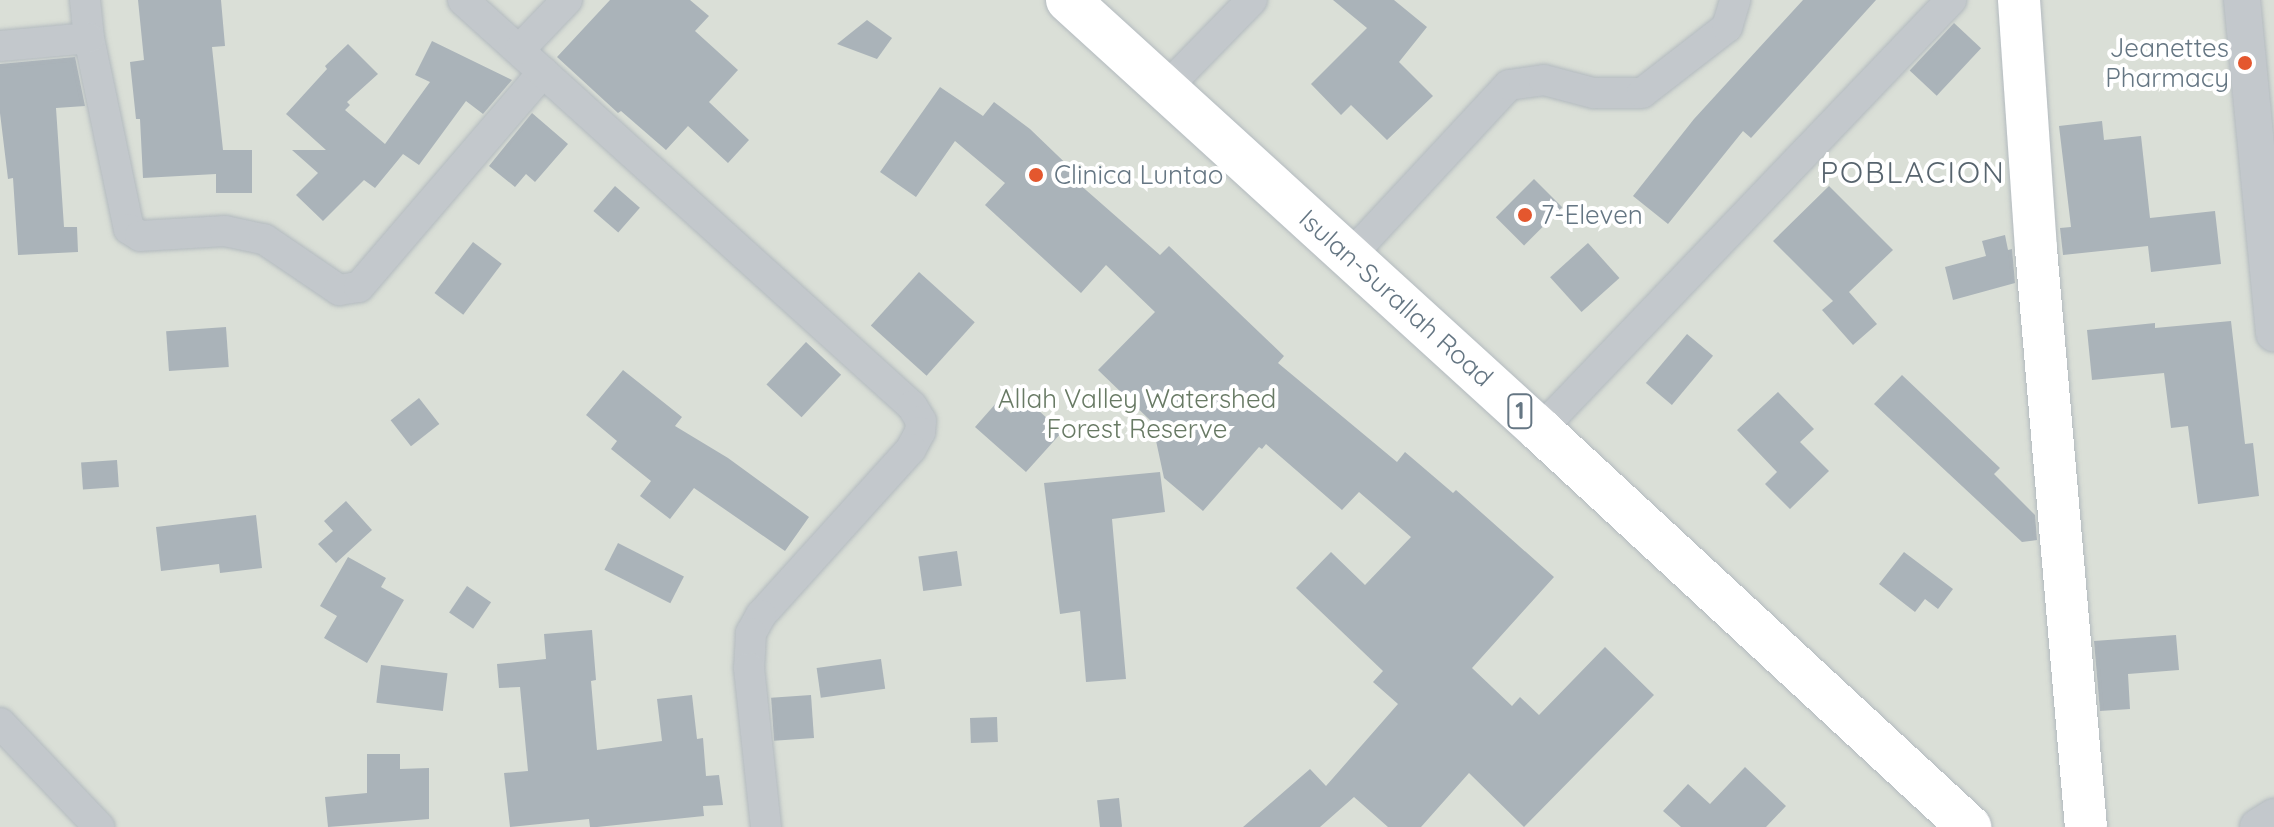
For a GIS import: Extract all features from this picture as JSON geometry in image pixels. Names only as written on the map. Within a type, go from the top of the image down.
[{"type":"highway","name":"Isulan-Surallah Road","points":[[1068,0],[1969,827]]},
{"type":"main road","points":[[2019,0],[2036,249],[2086,827]]},
{"type":"street","points":[[85,0],[89,38],[129,229],[140,236],[225,231],[264,239],[339,290],[359,287],[543,72]]},
{"type":"street","points":[[463,0],[912,406],[921,421],[920,432],[911,449],[761,615],[751,633],[749,668],[766,827]]},
{"type":"street","points":[[520,49],[567,0]]},
{"type":"street","points":[[1166,88],[1252,0]]},
{"type":"street","points":[[1350,256],[1509,85],[1544,80],[1593,93],[1642,93],[1727,27],[1735,0]]},
{"type":"street","points":[[1540,430],[1951,0]]},
{"type":"street","points":[[2242,0],[2274,333]]},
{"type":"street","points":[[0,46],[89,38]]},
{"type":"street","points":[[0,723],[99,827]]},
{"type":"street","points":[[2258,827],[2274,817]]},
{"type":"green space","name":"Allah Valley Watershed Forest Reserve","points":[[0,0],[2274,0],[2274,827],[0,827]]},
{"type":"building","points":[[138,0],[221,0],[225,46],[212,47],[223,150],[252,150],[252,193],[216,193],[216,174],[143,178],[140,119],[136,119],[130,62],[144,60]]},
{"type":"building","points":[[610,0],[690,0],[709,16],[695,31],[738,70],[709,102],[749,140],[728,163],[688,126],[666,150],[621,111],[618,113],[557,57]]},
{"type":"building","points":[[1333,0],[1394,0],[1427,27],[1399,62],[1433,96],[1387,140],[1351,105],[1341,115],[1311,84],[1367,28]]},
{"type":"building","points":[[1803,0],[1876,0],[1751,138],[1743,131],[1668,224],[1633,196],[1694,119]]},
{"type":"building","points":[[867,20],[892,38],[877,59],[837,44]]},
{"type":"building","points":[[1954,23],[1981,48],[1937,96],[1910,71]]},
{"type":"building","points":[[432,41],[512,80],[483,114],[466,101],[419,165],[403,154],[375,188],[364,180],[323,221],[296,195],[318,173],[292,150],[326,150],[286,114],[327,69],[325,66],[348,44],[378,74],[347,102],[350,105],[345,110],[385,144],[430,82],[415,75]]},
{"type":"building","points":[[75,57],[85,106],[56,108],[64,227],[77,227],[78,252],[18,255],[13,178],[8,179],[0,113],[0,64]]},
{"type":"building","points":[[940,87],[983,116],[994,102],[1030,129],[1082,179],[1078,183],[1160,255],[1169,246],[1284,356],[1278,363],[1397,462],[1405,452],[1453,493],[1456,490],[1554,577],[1472,668],[1512,706],[1520,697],[1539,715],[1605,647],[1654,695],[1524,827],[1469,773],[1421,827],[1388,827],[1354,797],[1320,827],[1243,827],[1310,769],[1326,786],[1398,704],[1373,682],[1383,671],[1296,588],[1331,552],[1365,585],[1411,537],[1359,492],[1342,510],[1266,444],[1262,449],[1259,447],[1203,511],[1164,478],[1152,422],[1098,370],[1155,312],[1106,265],[1081,293],[985,205],[1005,183],[955,141],[916,197],[880,172]]},
{"type":"building","points":[[532,113],[568,144],[535,182],[526,174],[515,187],[489,166]]},
{"type":"building","points":[[2102,121],[2104,140],[2141,136],[2150,218],[2215,211],[2221,264],[2151,272],[2148,246],[2063,255],[2060,228],[2071,227],[2059,126]]},
{"type":"building","points":[[1534,179],[1562,207],[1524,245],[1496,217]]},
{"type":"building","points":[[615,186],[640,208],[618,233],[593,211]]},
{"type":"building","points":[[1829,186],[1893,250],[1849,292],[1877,324],[1853,345],[1822,310],[1833,301],[1773,241]]},
{"type":"building","points":[[2005,235],[2008,250],[2012,249],[2015,283],[1953,300],[1945,267],[1986,256],[1982,241]]},
{"type":"building","points":[[473,242],[502,264],[463,315],[434,293]]},
{"type":"building","points":[[1588,243],[1619,278],[1582,312],[1550,277]]},
{"type":"building","points":[[919,272],[975,322],[927,376],[871,326]]},
{"type":"building","points":[[2231,321],[2245,444],[2253,443],[2259,496],[2198,504],[2188,426],[2171,428],[2164,373],[2092,380],[2087,330],[2155,323],[2155,328]]},
{"type":"building","points":[[226,327],[229,367],[169,371],[166,331]]},
{"type":"building","points":[[1687,334],[1713,356],[1672,405],[1646,383]]},
{"type":"building","points":[[806,342],[841,375],[802,417],[766,384]]},
{"type":"building","points":[[623,370],[682,417],[675,426],[728,458],[809,517],[785,551],[694,488],[670,519],[640,496],[651,481],[611,449],[617,441],[586,415]]},
{"type":"building","points":[[1902,375],[2000,468],[1994,474],[2035,515],[2037,540],[2022,542],[1874,404]]},
{"type":"building","points":[[1778,392],[1814,429],[1800,442],[1829,471],[1790,509],[1765,484],[1777,472],[1737,430]]},
{"type":"building","points":[[419,398],[439,424],[411,446],[391,420]]},
{"type":"building","points":[[1025,398],[1062,432],[1026,472],[975,427],[998,401],[1011,413]]},
{"type":"building","points":[[117,460],[119,487],[83,489],[81,463]]},
{"type":"building","points":[[1160,472],[1165,512],[1112,519],[1126,679],[1086,682],[1080,611],[1060,614],[1044,483]]},
{"type":"building","points":[[346,501],[372,530],[336,563],[318,544],[333,531],[324,521]]},
{"type":"building","points":[[256,515],[262,568],[220,573],[219,564],[161,571],[156,527]]},
{"type":"building","points":[[618,543],[684,577],[670,603],[604,570]]},
{"type":"building","points":[[957,551],[962,586],[923,591],[918,556]]},
{"type":"building","points":[[1904,552],[1953,589],[1938,609],[1925,599],[1915,612],[1879,584]]},
{"type":"building","points":[[348,557],[386,578],[381,587],[404,600],[367,663],[324,638],[337,616],[320,606]]},
{"type":"building","points":[[467,586],[491,602],[473,629],[449,613]]},
{"type":"building","points":[[592,630],[596,680],[591,681],[597,750],[662,741],[657,699],[692,695],[697,739],[703,738],[706,776],[719,775],[723,805],[703,806],[704,816],[597,827],[590,827],[589,819],[510,827],[504,773],[528,771],[520,687],[499,688],[497,664],[546,659],[544,634]]},
{"type":"building","points":[[2176,635],[2179,670],[2128,674],[2130,709],[2100,711],[2094,641]]},
{"type":"building","points":[[881,659],[885,689],[821,698],[817,668]]},
{"type":"building","points":[[381,665],[448,673],[443,711],[376,703]]},
{"type":"building","points":[[811,695],[814,738],[774,741],[771,698]]},
{"type":"building","points":[[997,717],[998,742],[971,743],[970,718]]},
{"type":"building","points":[[367,754],[400,754],[400,769],[429,768],[429,819],[328,827],[325,797],[367,793]]},
{"type":"building","points":[[1745,767],[1786,806],[1766,827],[1681,827],[1663,811],[1688,784],[1710,804]]},
{"type":"building","points":[[1119,798],[1122,827],[1100,827],[1097,800]]},
{"type":"place","name":"Jeanettes Pharmacy","points":[[2245,63]]},
{"type":"place","name":"Clinica Luntao","points":[[1036,175]]},
{"type":"place","name":"7-Eleven","points":[[1525,215]]},
{"type":"district","name":"POBLACION","points":[[1913,172]]}]
